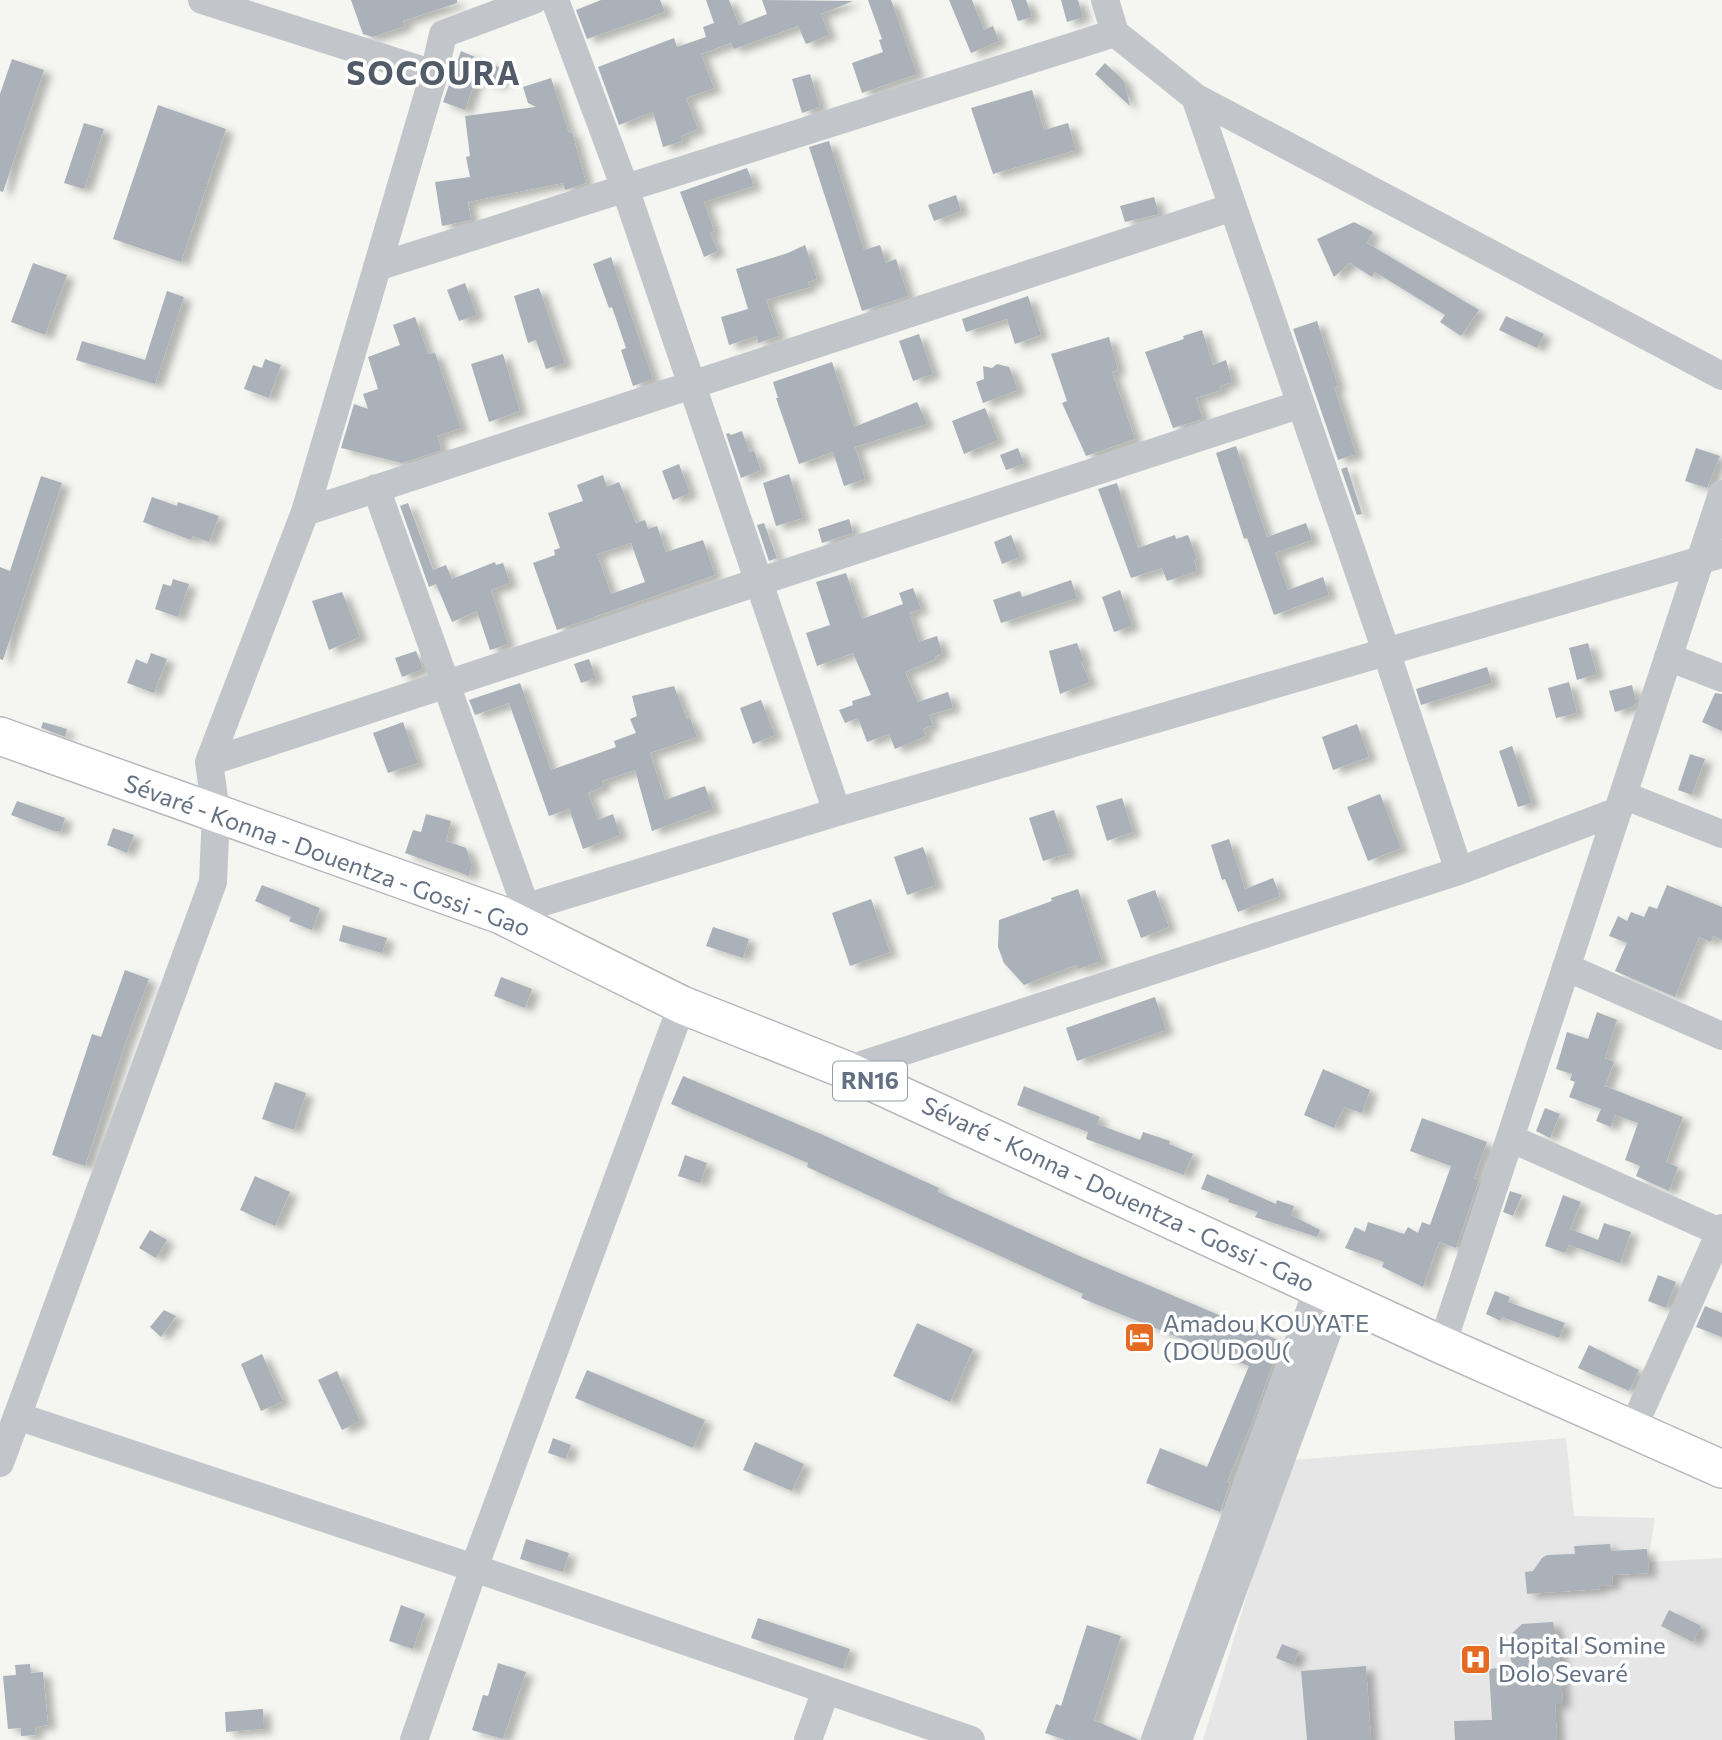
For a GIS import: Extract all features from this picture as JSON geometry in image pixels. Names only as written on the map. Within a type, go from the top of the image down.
[{"type":"main road","name":"Sévaré - Konna - Douentza - Gossi - Gao","points":[[0,736],[216,812],[514,911],[682,1006],[846,1070],[1442,1345],[1722,1469]]},
{"type":"street","points":[[202,0],[434,74]]},
{"type":"street","points":[[0,1463],[214,882],[216,812],[209,762],[305,512],[434,74],[443,34],[534,0]]},
{"type":"street","points":[[555,0],[625,188],[837,812]]},
{"type":"street","points":[[1105,0],[1115,33],[1195,97],[1722,376]]},
{"type":"street","points":[[377,267],[1115,33]]},
{"type":"street","points":[[1195,97],[1459,871]]},
{"type":"street","points":[[305,512],[1233,207]]},
{"type":"street","points":[[209,762],[1301,404]]},
{"type":"street","points":[[376,488],[446,683],[514,911],[837,812],[1711,556]]},
{"type":"street","points":[[1442,1345],[1668,657],[1711,556],[1722,494]]},
{"type":"street","points":[[1668,657],[1722,678]]},
{"type":"street","points":[[846,1070],[1459,871],[1620,803],[1722,834]]},
{"type":"street","points":[[1566,967],[1722,1036]]},
{"type":"street","points":[[414,1740],[474,1568],[682,1006]]},
{"type":"street","points":[[1510,1138],[1721,1231],[1632,1430]]},
{"type":"street","points":[[1155,1740],[1329,1293]]},
{"type":"street","points":[[1178,1740],[1329,1293]]},
{"type":"street","points":[[18,1416],[474,1568],[971,1740]]},
{"type":"street","points":[[808,1740],[826,1690]]},
{"type":"shaded area","name":"Hopital Somine Dolo Sevaré","points":[[1566,1438],[1574,1516],[1655,1518],[1648,1562],[1722,1558],[1722,1740],[1203,1740],[1252,1579],[1294,1460]]},
{"type":"building","points":[[351,0],[457,0],[457,3],[403,21],[405,26],[373,37],[363,34]]},
{"type":"building","points":[[601,0],[660,0],[665,12],[587,39],[576,10]]},
{"type":"building","points":[[706,0],[729,0],[739,25],[767,14],[762,0],[853,1],[821,14],[829,35],[806,44],[798,26],[734,49],[731,43],[701,54],[714,88],[686,98],[698,129],[681,136],[683,141],[663,147],[653,112],[619,125],[598,67],[674,38],[677,47],[706,37],[703,27],[714,23]]},
{"type":"building","points":[[868,0],[891,0],[917,74],[862,93],[852,63],[883,52],[879,40],[882,39]]},
{"type":"building","points":[[949,0],[972,0],[984,30],[993,26],[999,41],[971,53]]},
{"type":"building","points":[[1011,0],[1026,0],[1032,17],[1018,21]]},
{"type":"building","points":[[1061,0],[1078,0],[1083,17],[1067,22]]},
{"type":"building","points":[[461,51],[506,70],[497,86],[477,75],[465,110],[443,102]]},
{"type":"building","points":[[12,59],[44,70],[3,192],[0,191],[0,94]]},
{"type":"building","points":[[1105,63],[1124,81],[1130,106],[1095,74]]},
{"type":"building","points":[[810,74],[820,107],[802,113],[792,79]]},
{"type":"building","points":[[551,78],[569,133],[572,132],[586,183],[565,190],[563,183],[468,202],[471,220],[442,226],[435,182],[470,177],[466,157],[470,156],[465,116],[536,107],[528,103],[523,87]]},
{"type":"building","points":[[1032,90],[1044,130],[1068,123],[1076,150],[993,174],[971,108]]},
{"type":"building","points":[[158,105],[226,129],[181,262],[113,239]]},
{"type":"building","points":[[84,123],[104,129],[84,189],[64,183]]},
{"type":"building","points":[[829,141],[864,250],[880,245],[886,263],[896,259],[908,296],[862,311],[809,147]]},
{"type":"building","points":[[747,168],[754,186],[704,202],[714,231],[710,233],[718,251],[704,257],[680,192]]},
{"type":"building","points":[[956,195],[961,211],[934,221],[928,205]]},
{"type":"building","points":[[1154,197],[1159,214],[1125,222],[1120,206]]},
{"type":"building","points":[[1354,222],[1373,232],[1367,243],[1479,310],[1461,336],[1440,322],[1445,315],[1375,272],[1372,277],[1350,263],[1334,277],[1317,239]]},
{"type":"building","points":[[805,245],[817,279],[808,282],[810,287],[766,300],[779,336],[758,343],[757,336],[729,345],[721,317],[748,309],[736,269]]},
{"type":"building","points":[[611,257],[653,379],[633,386],[621,350],[626,348],[593,264]]},
{"type":"building","points":[[33,263],[67,275],[45,335],[11,322]]},
{"type":"building","points":[[465,283],[477,315],[459,321],[447,290]]},
{"type":"building","points":[[539,288],[565,363],[546,369],[536,340],[528,343],[514,296]]},
{"type":"building","points":[[167,291],[184,297],[155,384],[76,360],[82,341],[145,360]]},
{"type":"building","points":[[1028,296],[1041,335],[1015,344],[1007,319],[966,332],[962,319]]},
{"type":"building","points":[[1506,316],[1544,334],[1537,348],[1499,330]]},
{"type":"building","points":[[415,317],[428,354],[435,353],[461,428],[437,436],[442,450],[402,463],[341,448],[354,404],[368,409],[363,394],[378,389],[368,357],[400,345],[393,325]]},
{"type":"building","points":[[1317,321],[1338,386],[1334,387],[1356,454],[1338,460],[1293,329]]},
{"type":"building","points":[[1202,330],[1213,365],[1226,360],[1232,382],[1220,386],[1221,390],[1196,398],[1203,419],[1173,428],[1145,352]]},
{"type":"building","points":[[919,334],[933,374],[913,381],[899,341]]},
{"type":"building","points":[[1109,337],[1118,370],[1112,372],[1135,439],[1086,456],[1062,403],[1067,401],[1051,354]]},
{"type":"building","points":[[503,354],[520,411],[489,422],[471,364]]},
{"type":"building","points":[[265,359],[281,365],[269,398],[244,389],[253,365],[262,368]]},
{"type":"building","points":[[832,362],[854,427],[917,402],[927,424],[855,447],[865,479],[844,486],[833,452],[799,464],[773,382]]},
{"type":"building","points":[[997,364],[1009,367],[1018,390],[983,403],[976,382],[984,379],[983,366],[992,368]]},
{"type":"building","points":[[985,408],[998,440],[964,454],[952,421]]},
{"type":"building","points":[[742,431],[749,452],[754,451],[761,470],[741,478],[726,434]]},
{"type":"building","points":[[1236,446],[1267,537],[1306,523],[1312,540],[1275,553],[1288,590],[1323,577],[1329,595],[1274,615],[1247,538],[1244,539],[1216,453]]},
{"type":"building","points":[[1018,448],[1024,464],[1006,470],[1000,455]]},
{"type":"building","points":[[1696,448],[1720,456],[1707,488],[1685,481]]},
{"type":"building","points":[[679,464],[690,493],[673,500],[662,471]]},
{"type":"building","points":[[1347,467],[1362,514],[1357,515],[1341,469]]},
{"type":"building","points":[[789,474],[803,518],[776,526],[763,483]]},
{"type":"building","points":[[603,475],[607,487],[619,482],[636,523],[645,520],[648,529],[657,526],[666,552],[703,540],[715,575],[557,630],[533,563],[555,555],[554,550],[560,548],[548,513],[583,501],[577,485]],"holes":[[[631,543],[645,582],[611,594],[597,554]]]},
{"type":"building","points":[[41,476],[62,483],[3,660],[0,659],[0,567],[10,571]]},
{"type":"building","points":[[1117,483],[1138,548],[1175,535],[1176,539],[1188,535],[1197,559],[1194,560],[1197,571],[1167,581],[1162,568],[1131,578],[1098,489]]},
{"type":"building","points":[[152,497],[177,506],[178,502],[219,516],[209,542],[193,536],[191,540],[143,522]]},
{"type":"building","points":[[408,503],[433,570],[446,565],[452,579],[495,562],[496,565],[503,563],[510,583],[491,590],[508,644],[490,650],[477,611],[452,622],[436,584],[429,587],[400,506]]},
{"type":"building","points":[[849,519],[853,533],[822,543],[818,529]]},
{"type":"building","points":[[764,523],[777,558],[769,561],[757,525]]},
{"type":"building","points":[[1011,535],[1020,557],[1002,564],[994,542]]},
{"type":"building","points":[[846,573],[862,619],[903,604],[899,593],[913,588],[921,609],[909,613],[919,642],[937,636],[942,653],[935,657],[936,659],[905,672],[918,702],[948,692],[953,708],[929,715],[933,725],[923,729],[926,736],[895,749],[889,734],[867,742],[858,718],[845,723],[839,710],[853,705],[852,701],[871,695],[853,653],[817,666],[806,633],[830,625],[816,582]]},
{"type":"building","points":[[173,579],[189,584],[178,617],[155,609],[163,584],[171,586]]},
{"type":"building","points":[[1071,580],[1077,598],[1001,623],[993,600],[1020,591],[1022,597]]},
{"type":"building","points":[[1120,590],[1132,626],[1114,632],[1102,597]]},
{"type":"building","points":[[342,592],[360,637],[329,650],[312,601]]},
{"type":"building","points":[[1077,643],[1084,661],[1081,662],[1090,682],[1060,694],[1049,651]]},
{"type":"building","points":[[1588,643],[1597,674],[1577,680],[1569,648]]},
{"type":"building","points":[[416,651],[423,669],[402,677],[395,658]]},
{"type":"building","points":[[151,653],[167,659],[154,693],[127,683],[136,659],[147,664]]},
{"type":"building","points":[[589,659],[596,678],[581,683],[574,664]]},
{"type":"building","points":[[1487,667],[1492,683],[1421,705],[1416,689]]},
{"type":"building","points":[[1569,682],[1577,713],[1556,718],[1548,688]]},
{"type":"building","points":[[520,683],[551,770],[616,747],[614,741],[636,733],[630,719],[637,716],[632,696],[674,686],[697,737],[650,753],[665,800],[705,786],[713,809],[652,831],[635,770],[602,781],[604,786],[588,793],[598,820],[613,814],[620,835],[583,849],[569,809],[549,816],[509,703],[475,715],[469,700]]},
{"type":"building","points":[[1632,685],[1635,706],[1615,712],[1609,691]]},
{"type":"building","points":[[1715,693],[1722,694],[1722,731],[1702,722]]},
{"type":"building","points":[[761,700],[775,735],[753,744],[740,708]]},
{"type":"building","points":[[43,722],[67,729],[65,737],[41,728]]},
{"type":"building","points":[[403,722],[418,763],[388,773],[373,733]]},
{"type":"building","points":[[1357,724],[1369,757],[1333,770],[1322,737]]},
{"type":"building","points":[[1512,746],[1532,803],[1518,807],[1499,751]]},
{"type":"building","points":[[1690,754],[1705,759],[1692,795],[1678,790]]},
{"type":"building","points":[[1380,794],[1401,848],[1368,861],[1347,807]]},
{"type":"building","points":[[1122,798],[1133,832],[1107,841],[1096,806]]},
{"type":"building","points":[[17,801],[65,818],[61,831],[54,831],[11,815]]},
{"type":"building","points":[[1054,810],[1069,853],[1043,861],[1029,818]]},
{"type":"building","points":[[426,814],[451,821],[446,841],[466,848],[472,865],[469,876],[405,853],[413,830],[421,832]]},
{"type":"building","points":[[113,828],[134,835],[127,853],[107,845]]},
{"type":"building","points":[[1229,839],[1245,889],[1273,878],[1280,896],[1238,912],[1225,879],[1222,880],[1211,845]]},
{"type":"building","points":[[923,847],[936,885],[907,895],[894,857]]},
{"type":"building","points":[[262,885],[320,908],[312,930],[289,921],[291,917],[255,901]]},
{"type":"building","points":[[1667,885],[1722,907],[1722,940],[1713,936],[1711,942],[1699,937],[1675,997],[1615,971],[1627,943],[1609,936],[1618,916],[1627,921],[1631,912],[1644,917],[1649,906],[1657,909]]},
{"type":"building","points":[[1078,889],[1102,961],[1078,969],[1076,965],[1024,985],[1004,963],[998,947],[999,920]]},
{"type":"building","points":[[1155,890],[1169,927],[1141,938],[1127,900]]},
{"type":"building","points":[[871,899],[890,952],[850,966],[832,913]]},
{"type":"building","points":[[343,925],[387,938],[382,953],[339,941]]},
{"type":"building","points":[[713,927],[749,939],[743,958],[706,946]]},
{"type":"building","points":[[125,970],[149,979],[85,1166],[52,1155],[92,1034],[101,1037]]},
{"type":"building","points":[[501,977],[532,989],[525,1008],[494,996]]},
{"type":"building","points":[[1155,997],[1166,1030],[1077,1061],[1066,1028]]},
{"type":"building","points":[[1597,1012],[1617,1020],[1605,1058],[1614,1062],[1605,1086],[1683,1117],[1666,1162],[1678,1167],[1669,1191],[1636,1176],[1640,1166],[1625,1160],[1638,1123],[1615,1115],[1611,1127],[1596,1121],[1601,1109],[1569,1097],[1575,1082],[1570,1080],[1572,1074],[1556,1069],[1567,1032],[1588,1039]]},
{"type":"building","points":[[1323,1069],[1370,1090],[1362,1113],[1344,1107],[1334,1128],[1304,1115]]},
{"type":"building","points":[[683,1076],[821,1134],[939,1188],[938,1192],[1084,1258],[1281,1341],[1253,1420],[1227,1482],[1230,1483],[1220,1512],[1146,1483],[1160,1448],[1207,1467],[1249,1366],[1081,1298],[1083,1294],[807,1167],[808,1163],[671,1104]]},
{"type":"building","points":[[275,1082],[306,1093],[294,1130],[262,1119]]},
{"type":"building","points":[[1024,1086],[1100,1117],[1097,1124],[1140,1140],[1143,1132],[1170,1141],[1169,1144],[1193,1154],[1184,1175],[1086,1139],[1088,1132],[1017,1105]]},
{"type":"building","points":[[1545,1108],[1560,1114],[1550,1138],[1536,1131]]},
{"type":"building","points":[[1422,1118],[1487,1142],[1474,1178],[1479,1180],[1456,1248],[1439,1242],[1423,1287],[1382,1267],[1384,1262],[1345,1248],[1355,1227],[1365,1232],[1368,1222],[1404,1234],[1408,1227],[1418,1233],[1422,1222],[1430,1225],[1451,1166],[1410,1151]]},
{"type":"building","points":[[685,1155],[707,1163],[700,1183],[678,1176]]},
{"type":"building","points":[[1207,1174],[1276,1204],[1277,1200],[1294,1206],[1291,1215],[1320,1230],[1317,1237],[1255,1217],[1258,1212],[1201,1189]]},
{"type":"building","points":[[255,1176],[290,1192],[275,1226],[240,1210]]},
{"type":"building","points":[[1510,1191],[1522,1195],[1513,1216],[1503,1212]]},
{"type":"building","points":[[1563,1195],[1581,1202],[1570,1229],[1598,1240],[1604,1223],[1631,1232],[1620,1263],[1569,1245],[1565,1253],[1545,1246]]},
{"type":"building","points":[[150,1230],[167,1240],[156,1258],[139,1248]]},
{"type":"building","points":[[1658,1275],[1676,1282],[1666,1308],[1648,1301]]},
{"type":"building","points":[[1495,1291],[1510,1297],[1508,1302],[1565,1323],[1559,1338],[1502,1317],[1501,1321],[1486,1314]]},
{"type":"building","points":[[1705,1306],[1722,1313],[1722,1337],[1696,1327]]},
{"type":"building","points":[[164,1310],[176,1316],[161,1337],[150,1327]]},
{"type":"building","points":[[917,1323],[973,1349],[950,1402],[893,1376]]},
{"type":"building","points":[[1589,1345],[1639,1370],[1629,1391],[1578,1368]]},
{"type":"building","points":[[262,1354],[283,1401],[261,1411],[241,1364]]},
{"type":"building","points":[[587,1370],[705,1420],[693,1448],[575,1398]]},
{"type":"building","points":[[337,1371],[360,1421],[342,1430],[318,1380]]},
{"type":"building","points":[[553,1438],[571,1445],[566,1459],[548,1453]]},
{"type":"building","points":[[755,1442],[804,1464],[792,1491],[743,1470]]},
{"type":"building","points":[[526,1539],[569,1553],[563,1572],[520,1559]]},
{"type":"building","points":[[1610,1544],[1611,1551],[1647,1549],[1649,1573],[1612,1575],[1613,1585],[1599,1586],[1600,1589],[1527,1594],[1525,1572],[1533,1571],[1542,1558],[1547,1555],[1575,1554],[1574,1546]]},
{"type":"building","points":[[401,1605],[425,1614],[413,1649],[389,1641]]},
{"type":"building","points":[[1669,1610],[1701,1626],[1693,1642],[1661,1626]]},
{"type":"building","points":[[758,1618],[850,1649],[843,1669],[751,1638]]},
{"type":"building","points":[[1553,1622],[1558,1636],[1563,1704],[1555,1704],[1557,1740],[1455,1740],[1454,1721],[1492,1720],[1489,1669],[1513,1666],[1506,1644],[1509,1636],[1522,1624]]},
{"type":"building","points":[[1087,1625],[1121,1636],[1094,1720],[1139,1740],[1065,1740],[1045,1733],[1056,1704],[1061,1706]]},
{"type":"building","points":[[1282,1644],[1299,1651],[1293,1665],[1276,1658]]},
{"type":"building","points":[[498,1663],[526,1672],[503,1739],[472,1730],[483,1695],[488,1696]]},
{"type":"building","points":[[30,1664],[31,1673],[43,1672],[48,1725],[35,1727],[36,1735],[21,1736],[21,1728],[8,1729],[3,1676],[16,1675],[15,1665]]},
{"type":"building","points":[[1366,1666],[1371,1740],[1307,1740],[1301,1671]]},
{"type":"building","points":[[263,1709],[264,1729],[226,1732],[225,1712]]},
{"type":"place","name":"Amadou KOUYATE (DOUDOU(","points":[[1140,1338]]},
{"type":"place","name":"Hopital Somine Dolo Sevaré","points":[[1475,1660]]},
{"type":"district","name":"SOCOURA","points":[[434,74]]}]
